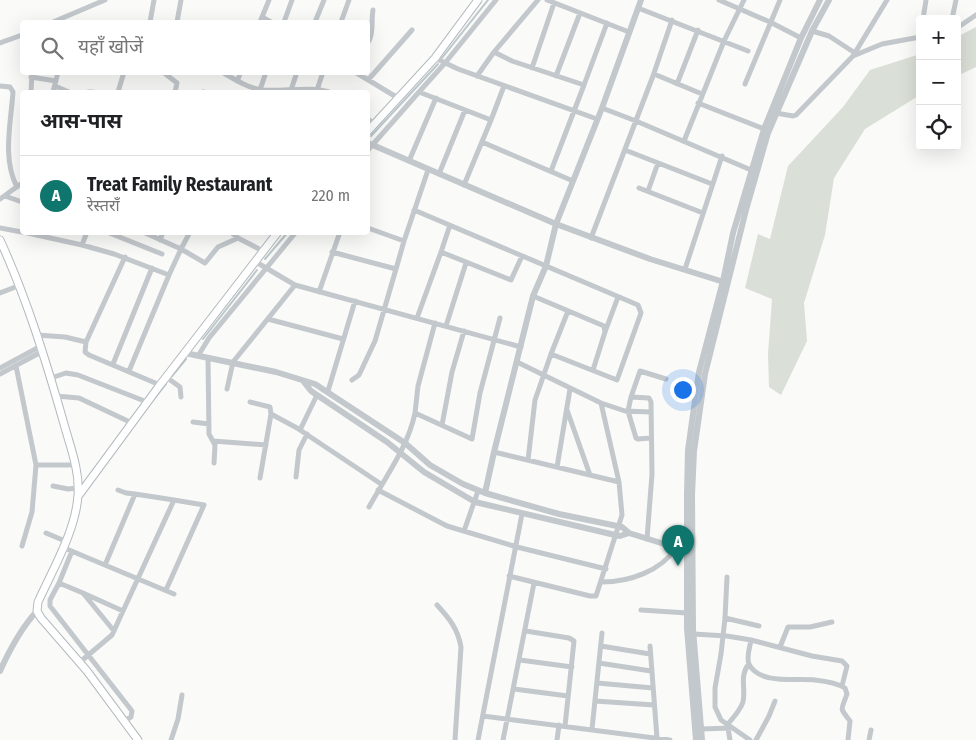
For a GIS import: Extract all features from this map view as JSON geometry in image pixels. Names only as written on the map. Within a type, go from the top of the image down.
[{"type":"main road","points":[[370,121],[398,98],[435,58],[478,0]]},
{"type":"main road","points":[[78,496],[147,402],[276,235]]},
{"type":"main road","points":[[0,240],[3,255],[18,286],[42,349],[75,465],[78,488],[74,514],[64,544],[38,602],[37,611],[80,662],[138,740]]},
{"type":"street","points":[[150,20],[154,0]]},
{"type":"street","points":[[177,20],[181,0]]},
{"type":"street","points":[[261,20],[269,0]]},
{"type":"street","points":[[285,20],[292,0]]},
{"type":"street","points":[[316,20],[324,0]]},
{"type":"street","points":[[342,20],[349,0]]},
{"type":"street","points":[[370,145],[445,63],[496,0]]},
{"type":"street","points":[[476,76],[538,0]]},
{"type":"street","points":[[546,0],[629,32]]},
{"type":"street","points":[[464,531],[475,502],[482,492],[494,452],[534,296],[546,266],[556,224],[602,108],[641,0]]},
{"type":"street","points":[[719,0],[801,38]]},
{"type":"street","points":[[684,141],[724,40],[744,0]]},
{"type":"street","points":[[745,84],[780,0]]},
{"type":"street","points":[[726,282],[733,233],[764,130],[801,38],[820,0]]},
{"type":"street","points":[[702,740],[693,634],[688,450],[699,372],[768,133],[828,0]]},
{"type":"street","points":[[776,113],[796,115],[854,55],[887,0]]},
{"type":"street","points":[[924,15],[926,0]]},
{"type":"street","points":[[953,15],[956,0]]},
{"type":"street","points":[[58,20],[102,1]]},
{"type":"street","points":[[532,68],[554,3]]},
{"type":"street","points":[[638,8],[724,40],[748,51]]},
{"type":"street","points":[[370,38],[372,35],[371,19],[373,10]]},
{"type":"street","points":[[556,76],[580,13]]},
{"type":"street","points":[[961,25],[976,15]]},
{"type":"street","points":[[590,238],[654,74],[672,20]]},
{"type":"street","points":[[551,172],[607,23]]},
{"type":"street","points":[[368,80],[412,30]]},
{"type":"street","points":[[677,84],[698,30]]},
{"type":"street","points":[[812,32],[829,36],[854,55]]},
{"type":"street","points":[[0,43],[20,36]]},
{"type":"street","points":[[854,55],[882,44],[916,38]]},
{"type":"street","points":[[494,52],[512,61],[584,85]]},
{"type":"street","points":[[435,58],[476,76],[597,119]]},
{"type":"street","points":[[654,74],[702,94]]},
{"type":"street","points":[[30,90],[32,75],[55,86]]},
{"type":"street","points":[[119,90],[123,75]]},
{"type":"street","points":[[167,75],[178,83],[176,90]]},
{"type":"street","points":[[227,75],[260,90],[317,90],[322,75]]},
{"type":"street","points":[[237,81],[240,75]]},
{"type":"street","points":[[260,90],[265,75]]},
{"type":"street","points":[[291,90],[296,75]]},
{"type":"street","points":[[360,75],[398,98]]},
{"type":"street","points":[[0,86],[10,87],[13,92],[8,158],[10,173],[17,187]]},
{"type":"street","points":[[464,185],[504,86]]},
{"type":"street","points":[[419,92],[491,120]]},
{"type":"street","points":[[409,161],[436,98]]},
{"type":"street","points":[[698,103],[764,130]]},
{"type":"street","points":[[602,108],[722,156],[751,170]]},
{"type":"street","points":[[439,174],[465,110]]},
{"type":"street","points":[[482,142],[573,181]]},
{"type":"street","points":[[370,146],[590,238],[726,282]]},
{"type":"street","points":[[625,150],[712,184]]},
{"type":"street","points":[[685,269],[722,156]]},
{"type":"street","points":[[648,192],[658,163]]},
{"type":"street","points":[[352,380],[359,375],[375,340],[404,240],[428,170]]},
{"type":"street","points":[[2,198],[20,185]]},
{"type":"street","points":[[639,188],[703,213]]},
{"type":"street","points":[[2,198],[20,202]]},
{"type":"street","points":[[414,210],[638,305],[641,313],[617,380],[551,354]]},
{"type":"street","points":[[417,318],[450,226]]},
{"type":"street","points":[[0,228],[20,231]]},
{"type":"street","points":[[370,229],[404,240]]},
{"type":"street","points":[[46,235],[124,257],[169,275]]},
{"type":"street","points":[[82,245],[86,235]]},
{"type":"street","points":[[114,235],[162,254]]},
{"type":"street","points":[[149,235],[205,263],[218,247],[238,238]]},
{"type":"street","points":[[160,240],[162,235]]},
{"type":"street","points":[[129,371],[169,275],[188,235]]},
{"type":"street","points":[[234,235],[263,251]]},
{"type":"street","points":[[198,356],[265,268],[293,235]]},
{"type":"street","points":[[319,292],[339,235]]},
{"type":"street","points":[[332,252],[396,269]]},
{"type":"street","points":[[441,252],[511,280],[522,256]]},
{"type":"street","points":[[124,257],[84,349],[86,354],[160,385]]},
{"type":"street","points":[[256,262],[295,285],[521,346]]},
{"type":"street","points":[[446,326],[466,263]]},
{"type":"street","points":[[113,364],[152,268]]},
{"type":"street","points":[[227,389],[233,362],[295,285]]},
{"type":"street","points":[[0,294],[18,286]]},
{"type":"street","points":[[534,296],[604,326],[605,332]]},
{"type":"street","points":[[593,370],[618,297]]},
{"type":"street","points":[[328,391],[355,301]]},
{"type":"street","points":[[528,460],[535,400],[539,385],[568,311]]},
{"type":"street","points":[[415,413],[472,439],[480,393],[500,318]]},
{"type":"street","points":[[268,319],[343,340]]},
{"type":"street","points":[[369,507],[405,443],[411,428],[418,386],[435,322]]},
{"type":"street","points":[[442,426],[452,372],[464,331]]},
{"type":"street","points":[[37,335],[66,337],[86,342]]},
{"type":"street","points":[[194,342],[204,346]]},
{"type":"street","points":[[0,374],[42,349]]},
{"type":"street","points":[[0,368],[42,349]]},
{"type":"street","points":[[185,353],[276,372],[315,384],[405,443],[430,465],[482,492],[559,514],[618,526],[629,533],[690,552]]},
{"type":"street","points":[[208,358],[209,424],[210,437],[215,445],[214,463]]},
{"type":"street","points":[[517,362],[601,404],[628,411],[651,412]]},
{"type":"street","points":[[16,366],[36,465],[32,512],[22,546]]},
{"type":"street","points":[[651,438],[636,438],[628,411],[631,397],[640,372],[666,379]]},
{"type":"street","points":[[51,378],[66,373],[78,375],[147,402]]},
{"type":"street","points":[[166,377],[180,387],[181,397]]},
{"type":"street","points":[[304,382],[311,391],[400,452],[424,472],[475,502],[620,536],[629,533]]},
{"type":"street","points":[[557,467],[570,389]]},
{"type":"street","points":[[300,430],[317,395]]},
{"type":"street","points":[[56,396],[79,398],[132,422]]},
{"type":"street","points":[[631,397],[649,398],[651,412],[652,474],[647,539]]},
{"type":"street","points":[[250,402],[270,407],[271,414],[260,478]]},
{"type":"street","points":[[509,576],[594,597],[598,594],[622,515],[619,482],[601,404]]},
{"type":"street","points":[[566,409],[590,475]]},
{"type":"street","points":[[271,414],[307,434],[381,484]]},
{"type":"street","points":[[193,422],[209,424]]},
{"type":"street","points":[[296,477],[299,450],[307,434]]},
{"type":"street","points":[[213,441],[266,445]]},
{"type":"street","points":[[494,452],[619,482]]},
{"type":"street","points":[[36,465],[75,465]]},
{"type":"street","points":[[53,486],[68,489],[78,488]]},
{"type":"street","points":[[118,490],[126,493],[204,505],[166,590]]},
{"type":"street","points":[[378,490],[447,526],[517,547],[606,568]]},
{"type":"street","points":[[105,565],[135,494]]},
{"type":"street","points":[[80,662],[112,635],[174,500]]},
{"type":"street","points":[[478,740],[522,514]]},
{"type":"street","points":[[46,533],[72,551],[174,594]]},
{"type":"street","points":[[602,582],[621,581],[632,578],[658,566],[668,559],[676,548]]},
{"type":"street","points":[[72,551],[50,600],[50,606],[132,711],[130,717],[124,721]]},
{"type":"street","points":[[690,552],[687,613],[696,740]]},
{"type":"street","points":[[727,577],[725,618],[714,696],[718,714],[729,727],[750,740]]},
{"type":"street","points":[[59,583],[123,611]]},
{"type":"street","points":[[512,740],[503,739],[526,631],[534,583]]},
{"type":"street","points":[[83,594],[114,631]]},
{"type":"street","points":[[437,605],[455,627],[461,647],[455,740]]},
{"type":"street","points":[[642,610],[687,613]]},
{"type":"street","points":[[0,671],[14,643],[37,611]]},
{"type":"street","points":[[725,618],[759,626]]},
{"type":"street","points":[[780,647],[788,627],[810,627],[832,622]]},
{"type":"street","points":[[526,631],[572,639],[574,643],[566,726]]},
{"type":"street","points":[[592,729],[602,633]]},
{"type":"street","points":[[693,634],[751,640],[846,664],[847,671],[842,686]]},
{"type":"street","points":[[751,640],[749,664],[758,673],[783,680],[819,680],[842,686],[847,691],[842,708],[844,715],[850,721],[848,740]]},
{"type":"street","points":[[601,646],[650,654]]},
{"type":"street","points":[[650,646],[657,738]]},
{"type":"street","points":[[520,660],[572,667]]},
{"type":"street","points":[[599,662],[652,671]]},
{"type":"street","points":[[730,740],[729,727],[742,704],[745,670],[749,664]]},
{"type":"street","points":[[597,682],[653,688]]},
{"type":"street","points":[[514,689],[568,696]]},
{"type":"street","points":[[171,740],[178,719],[182,694]]},
{"type":"street","points":[[595,701],[654,705]]},
{"type":"street","points":[[756,740],[770,716],[775,701]]},
{"type":"street","points":[[483,716],[670,740]]},
{"type":"street","points":[[557,740],[559,725]]},
{"type":"street","points":[[701,729],[729,727]]},
{"type":"street","points":[[869,740],[871,730]]},
{"type":"shaded area","points":[[976,27],[976,67],[961,74],[961,60],[961,35]]},
{"type":"shaded area","points":[[916,55],[916,97],[865,129],[834,178],[825,235],[804,303],[807,341],[781,395],[769,387],[768,354],[772,299],[745,288],[758,234],[770,239],[788,166],[843,107],[870,70]]},
{"type":"waterway","points":[[442,58],[488,0]]},
{"type":"waterway","points":[[371,136],[438,64]]},
{"type":"waterway","points":[[265,259],[285,235]]},
{"type":"waterway","points":[[203,339],[257,270]]},
{"type":"waterway","points":[[172,376],[186,359]]},
{"type":"waterway","points":[[146,409],[166,384]]},
{"type":"place","name":"Treat Family Restaurant","points":[[678,566]]}]
